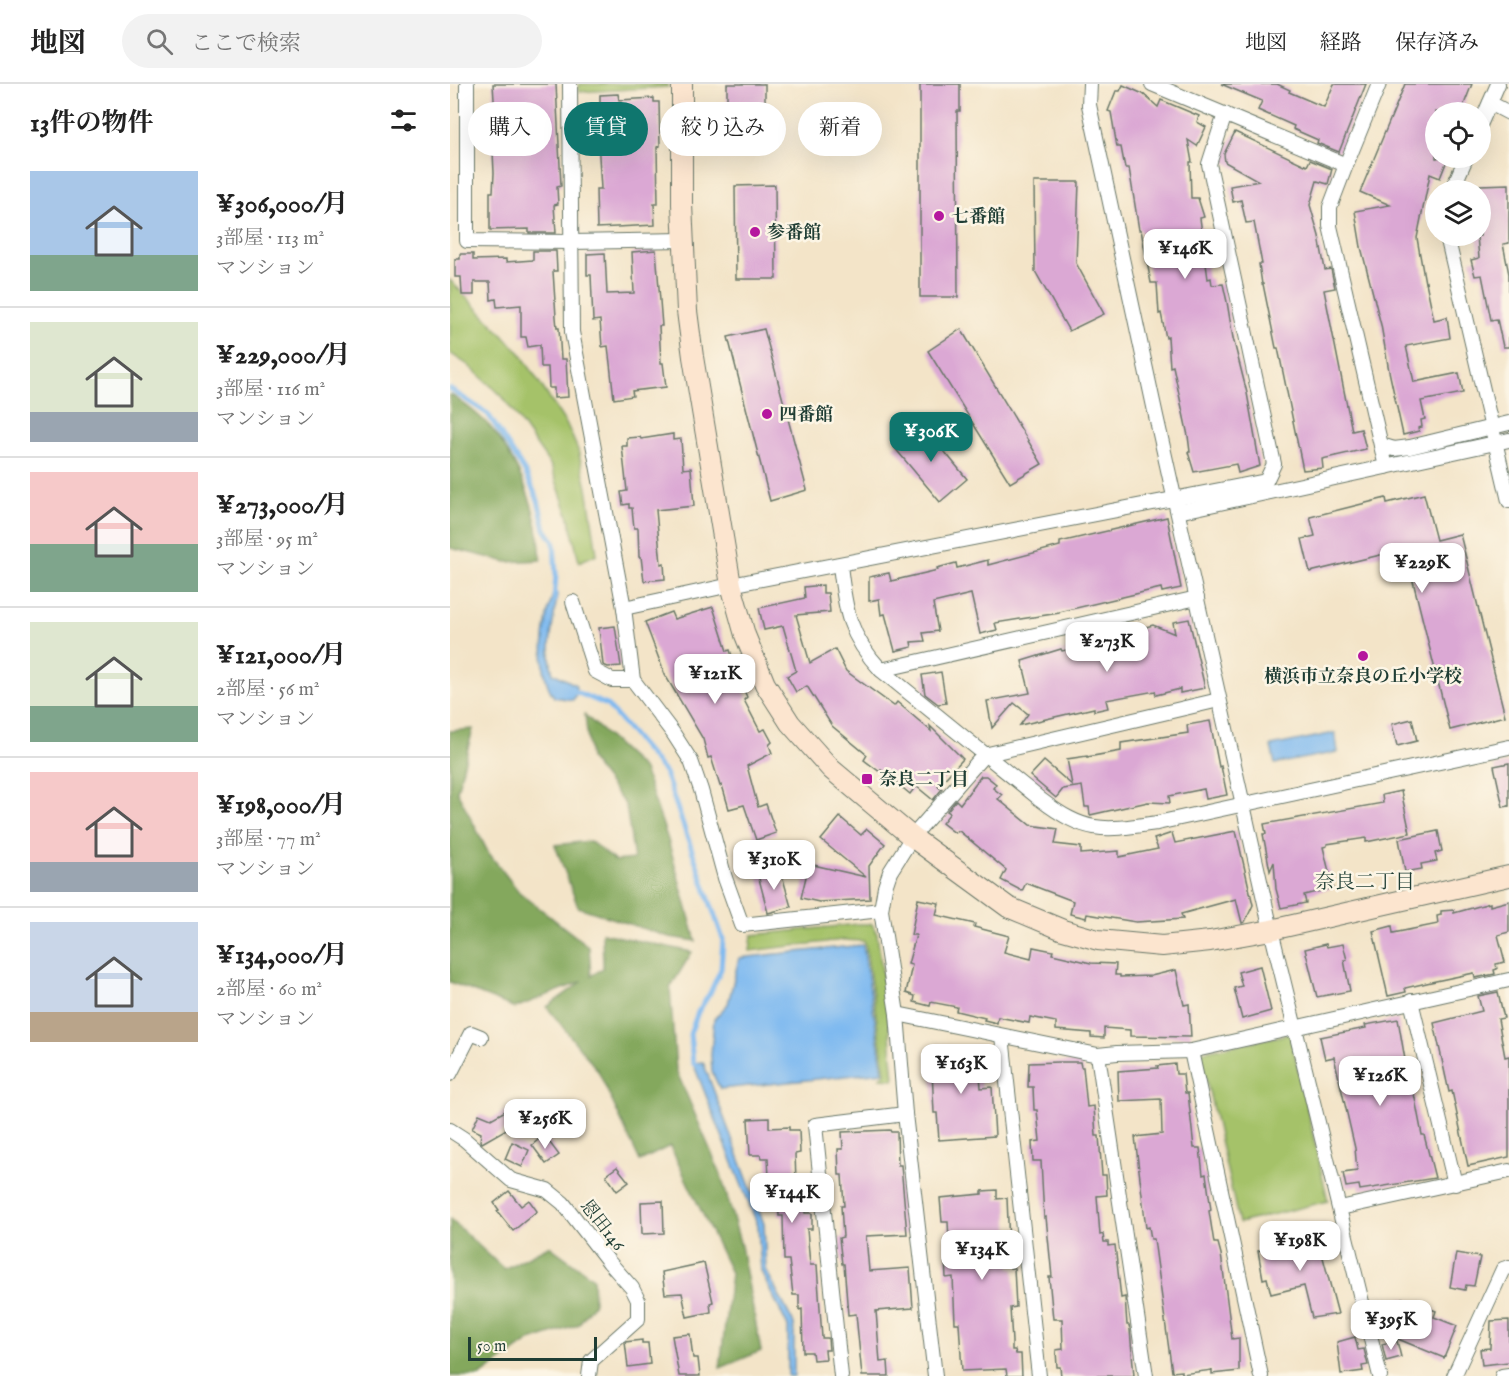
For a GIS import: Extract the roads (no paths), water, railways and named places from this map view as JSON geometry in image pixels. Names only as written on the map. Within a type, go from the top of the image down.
[{"type":"street","points":[[467,84],[467,241],[683,240]]},
{"type":"street","points":[[570,84],[572,332],[624,608],[633,680],[691,761],[725,878],[742,925],[881,910]]},
{"type":"street","points":[[682,84],[683,240],[687,311],[731,585],[745,635],[765,684],[790,723],[831,769],[912,837],[1008,907],[1063,930],[1098,940],[1162,946],[1209,941],[1270,930],[1509,876]]},
{"type":"street","points":[[1090,84],[1089,105],[1270,930],[1380,1376]]},
{"type":"street","points":[[1152,84],[1346,165]]},
{"type":"street","points":[[1379,84],[1330,207],[1330,226],[1386,467]]},
{"type":"street","points":[[1491,102],[1498,84]]},
{"type":"street","points":[[1491,104],[1509,113]]},
{"type":"street","points":[[1176,506],[1266,481],[1274,464],[1209,164],[1225,114]]},
{"type":"street","points":[[1449,246],[1492,427],[1502,442],[1509,501]]},
{"type":"street","points":[[1381,445],[1394,449],[1410,447],[1509,423]]},
{"type":"street","points":[[624,608],[840,565],[1286,489],[1502,442]]},
{"type":"street","points":[[1272,470],[1286,489]]},
{"type":"street","points":[[840,565],[844,602],[854,635],[867,655],[984,755],[1062,816],[1092,828],[1112,830],[1157,824],[1509,747]]},
{"type":"street","points":[[881,669],[1197,598]]},
{"type":"street","points":[[573,602],[595,671],[612,680],[633,680]]},
{"type":"street","points":[[935,1376],[904,1114],[897,1014],[881,910],[890,872],[912,837],[984,755],[1219,700]]},
{"type":"street","points":[[897,1014],[1098,1055],[1191,1051],[1509,980]]},
{"type":"street","points":[[1411,1001],[1455,1184]]},
{"type":"street","points":[[450,1074],[471,1033]]},
{"type":"street","points":[[1002,1036],[1039,1376]]},
{"type":"street","points":[[1191,1051],[1261,1376]]},
{"type":"street","points":[[1098,1055],[1146,1376]]},
{"type":"street","points":[[841,1376],[815,1125],[904,1114]]},
{"type":"street","name":"恩田146","points":[[450,1130],[464,1138],[511,1180],[547,1190],[563,1203],[609,1262],[633,1288],[638,1300],[638,1319],[591,1361],[589,1376]]},
{"type":"street","points":[[1340,1208],[1509,1171]]},
{"type":"street","points":[[1454,1376],[1503,1269],[1509,1267]]},
{"type":"street","points":[[1502,1376],[1509,1375]]},
{"type":"water","points":[[553,594],[557,594],[550,644],[551,663],[553,673],[576,685],[573,700],[554,697],[548,687],[545,674],[543,647]]},
{"type":"water","points":[[1335,733],[1338,752],[1275,764],[1271,746]]},
{"type":"water","points":[[863,945],[883,1072],[720,1089],[712,1072],[714,1019],[728,1004],[739,958]]},
{"type":"water","points":[[703,1062],[764,1224],[766,1270],[794,1324],[794,1376],[788,1376],[788,1327],[761,1271],[758,1226],[693,1063]]},
{"type":"waterway","points":[[450,389],[488,414],[525,472],[538,500],[545,529],[554,542],[556,575],[554,601]]},
{"type":"waterway","points":[[571,690],[607,705],[665,773],[723,939],[721,969],[698,1012],[690,1034],[693,1063],[698,1066]]},
{"type":"place","name":"七番館","points":[[939,216]]},
{"type":"place","name":"参番館","points":[[755,232]]},
{"type":"place","name":"四番館","points":[[767,414]]},
{"type":"place","name":"横浜市立奈良の丘小学校","points":[[1363,656]]},
{"type":"place","name":"奈良二丁目","points":[[867,779]]},
{"type":"district","name":"奈良二丁目","points":[[1365,881]]}]
